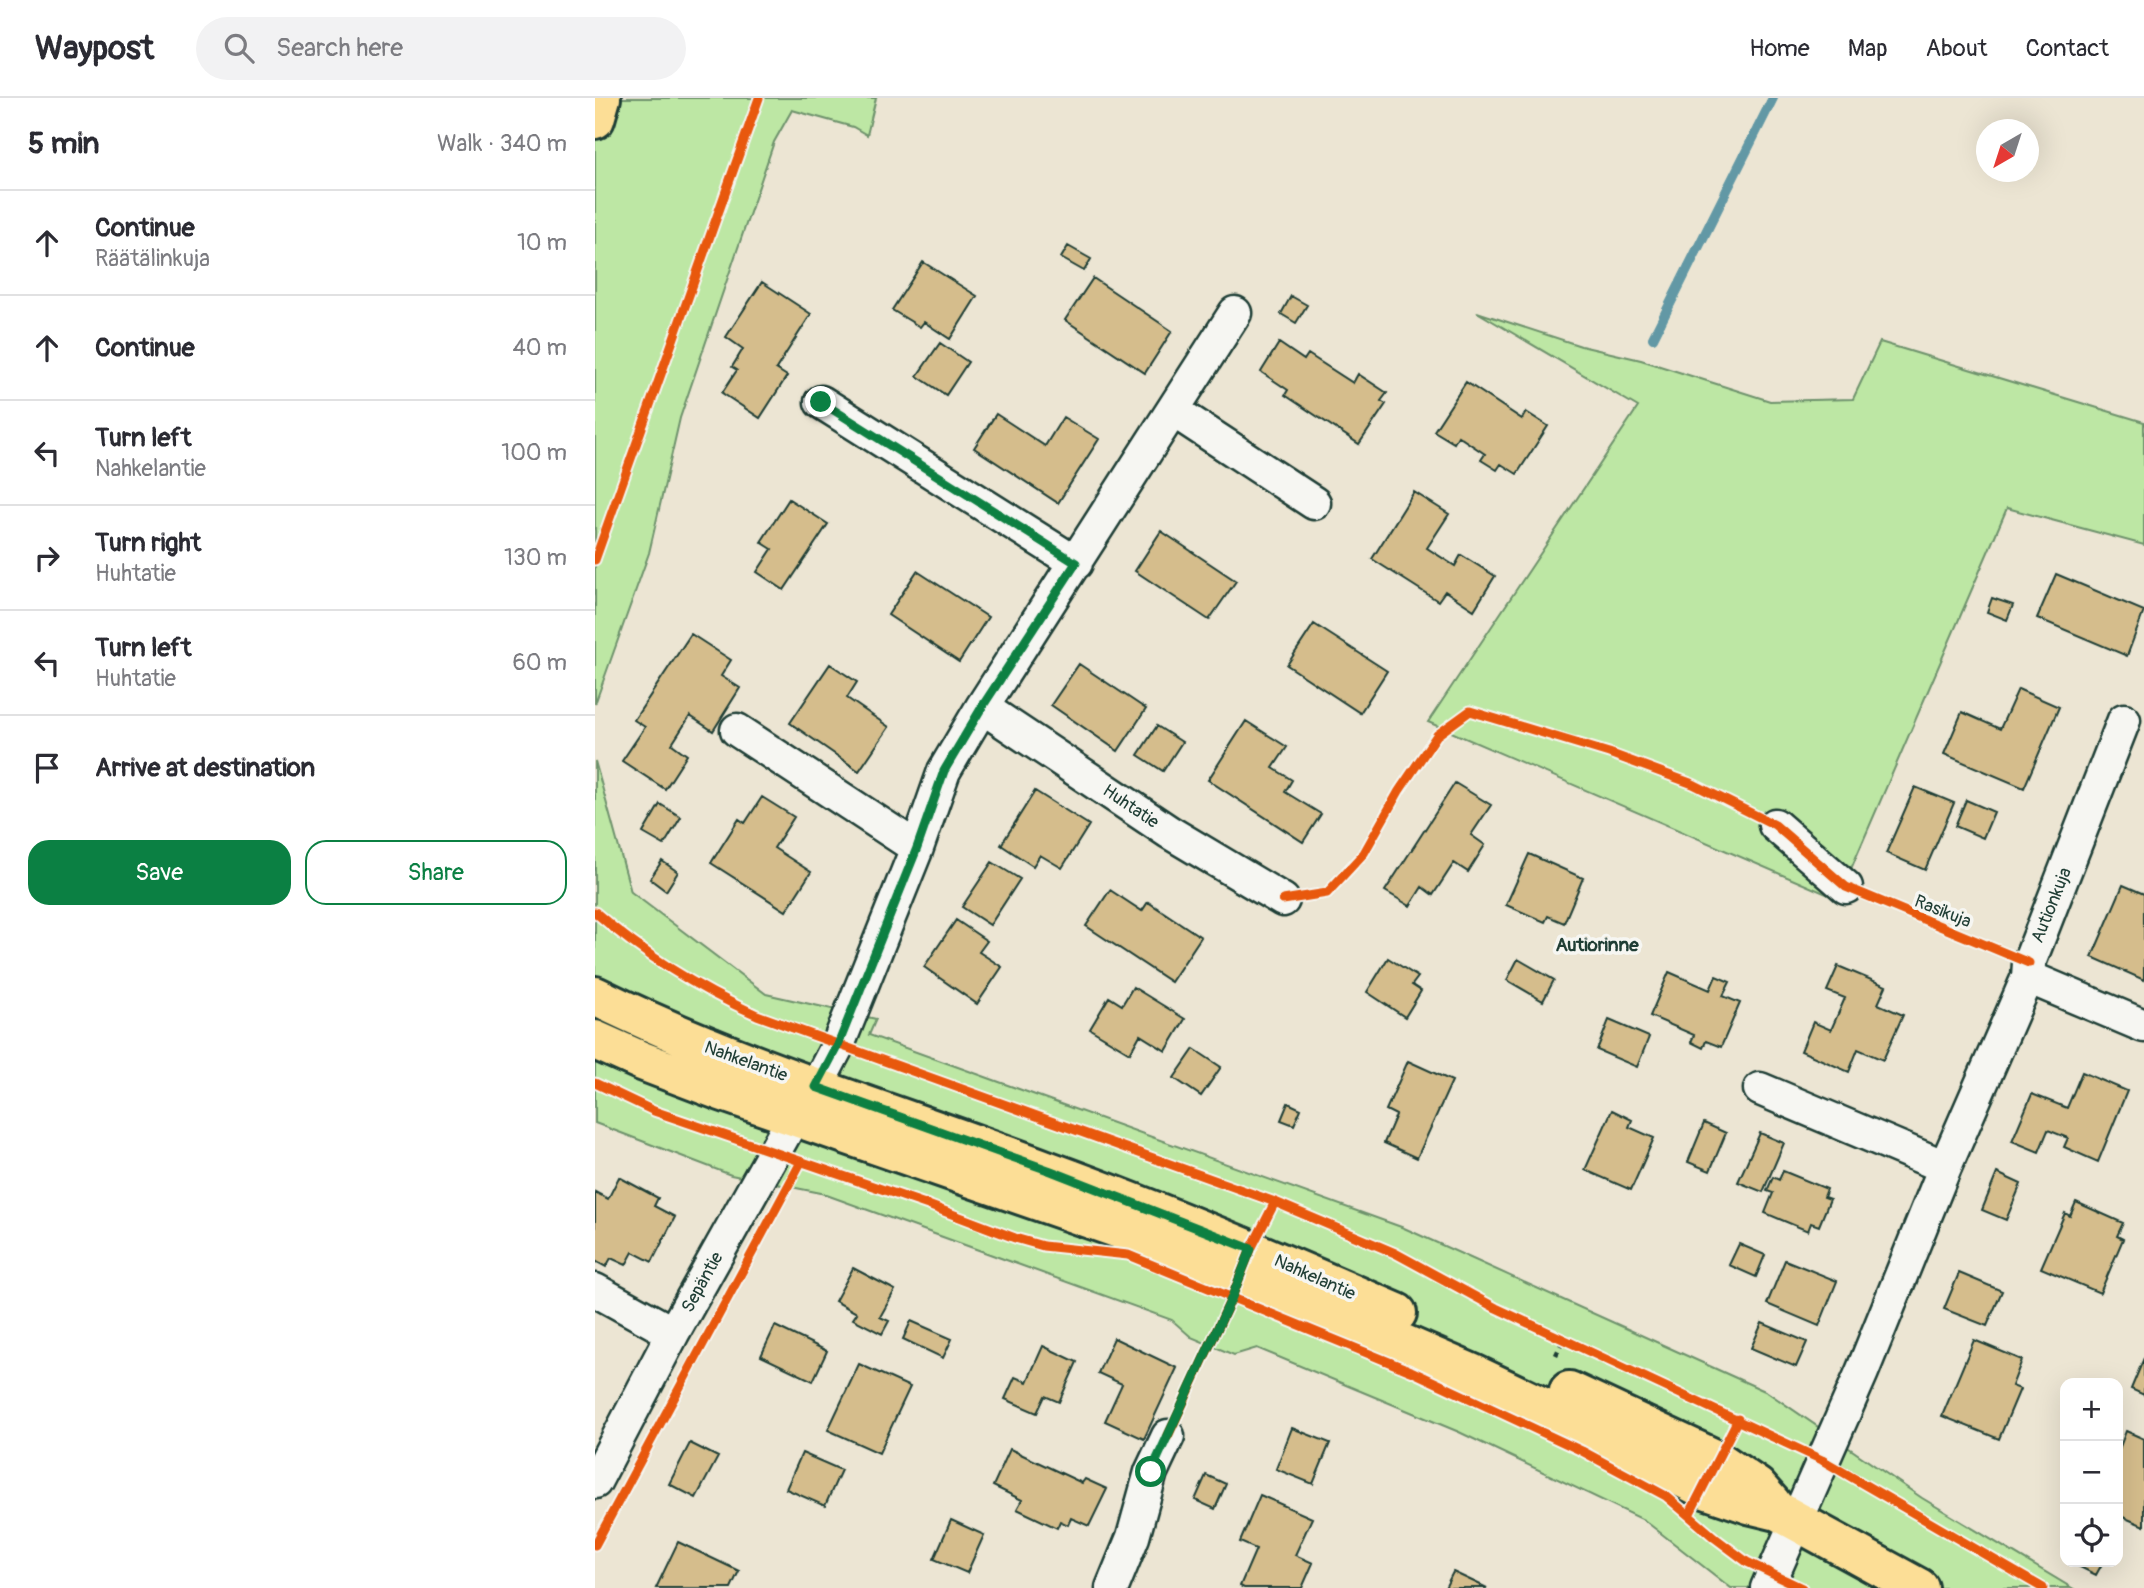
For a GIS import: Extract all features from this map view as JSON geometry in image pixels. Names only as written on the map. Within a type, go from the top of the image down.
[{"type":"main road","points":[[595,119],[601,98]]},
{"type":"main road","name":"Nahkelantie","points":[[595,996],[651,1024],[730,1056],[806,1101]]},
{"type":"main road","name":"Nahkelantie","points":[[595,1040],[642,1061],[806,1101],[1051,1171],[1251,1249],[1446,1334],[1717,1460],[1757,1488],[1787,1516],[1919,1588]]},
{"type":"street","points":[[806,1101],[838,1045],[917,848],[944,771],[982,707],[1235,313]]},
{"type":"street","points":[[821,402],[1076,563]]},
{"type":"street","points":[[1174,411],[1314,503]]},
{"type":"street","name":"Huhtatie","points":[[982,707],[1169,832],[1283,900]]},
{"type":"street","name":"Autionkuja","points":[[1767,1588],[1787,1516],[1862,1371],[1945,1167],[2028,977],[2029,963],[2124,720]]},
{"type":"street","points":[[737,730],[917,848]]},
{"type":"street","points":[[1775,825],[1846,887]]},
{"type":"street","points":[[2028,977],[2144,1026]]},
{"type":"street","points":[[1760,1088],[1945,1167]]},
{"type":"street","name":"Sepäntie","points":[[595,1482],[673,1333],[806,1101]]},
{"type":"street","points":[[595,1290],[673,1333]]},
{"type":"street","points":[[1112,1588],[1133,1537],[1151,1472],[1168,1436]]},
{"type":"path","points":[[1552,1334],[1576,1345]]},
{"type":"path","points":[[1556,1355],[1563,1340]]},
{"type":"green space","points":[[595,98],[876,98],[867,135],[853,127],[792,110],[774,142],[680,418],[649,553],[595,704]]},
{"type":"green space","points":[[1477,312],[1581,346],[1641,360],[1770,401],[1853,399],[1880,342],[2144,422],[2144,545],[2007,508],[1838,899],[1428,722],[1638,407]]},
{"type":"green space","points":[[595,761],[631,892],[766,994],[876,1019],[869,1035],[1404,1228],[1767,1392],[1922,1498],[2072,1588],[1731,1588],[1644,1520],[1459,1432],[1257,1348],[1234,1355],[1191,1337],[1172,1320],[821,1193],[731,1175],[595,1123]]},
{"type":"building","points":[[1068,246],[1091,259],[1084,271],[1061,258]]},
{"type":"building","points":[[923,262],[977,296],[950,339],[924,322],[920,327],[892,310]]},
{"type":"building","points":[[1093,278],[1172,331],[1145,373],[1065,320]]},
{"type":"building","points":[[762,282],[811,314],[776,369],[787,376],[760,418],[722,393],[737,370],[732,367],[743,349],[726,337]]},
{"type":"building","points":[[1291,296],[1307,305],[1296,323],[1281,314]]},
{"type":"building","points":[[940,343],[968,362],[946,395],[917,376]]},
{"type":"building","points":[[1279,343],[1304,360],[1308,354],[1353,383],[1358,374],[1387,393],[1381,401],[1386,404],[1359,444],[1285,395],[1288,390],[1261,372]]},
{"type":"building","points":[[1466,382],[1522,419],[1526,412],[1548,426],[1517,474],[1501,464],[1497,470],[1481,460],[1485,454],[1458,436],[1454,443],[1434,431]]},
{"type":"building","points":[[996,414],[1045,446],[1063,417],[1099,439],[1058,503],[974,448]]},
{"type":"building","points":[[1414,492],[1449,514],[1427,548],[1455,566],[1461,555],[1495,576],[1474,610],[1445,591],[1438,601],[1372,559]]},
{"type":"building","points":[[789,499],[828,524],[784,590],[757,572],[772,549],[761,542]]},
{"type":"building","points":[[1161,531],[1236,581],[1209,620],[1135,571]]},
{"type":"building","points":[[917,571],[988,617],[959,662],[888,615]]},
{"type":"building","points":[[2056,574],[2144,611],[2127,656],[2037,618]]},
{"type":"building","points":[[1992,598],[2013,605],[2007,620],[1987,612]]},
{"type":"building","points":[[1314,624],[1387,671],[1360,713],[1287,665]]},
{"type":"building","points":[[691,634],[731,660],[721,676],[740,688],[713,731],[690,716],[672,744],[687,755],[665,789],[622,761],[645,727],[634,720]]},
{"type":"building","points":[[830,664],[857,682],[847,698],[889,727],[859,771],[790,723]]},
{"type":"building","points":[[1079,664],[1146,709],[1118,751],[1051,705]]},
{"type":"building","points":[[2018,689],[2059,707],[2024,788],[1944,754],[1962,712],[2000,729]]},
{"type":"building","points":[[1246,721],[1287,747],[1273,768],[1292,780],[1285,792],[1321,814],[1303,842],[1208,780]]},
{"type":"building","points":[[1157,726],[1182,742],[1163,771],[1138,755]]},
{"type":"building","points":[[1455,783],[1491,805],[1471,835],[1485,845],[1468,872],[1454,863],[1433,895],[1422,887],[1410,906],[1385,891]]},
{"type":"building","points":[[1915,787],[1954,803],[1925,870],[1886,853]]},
{"type":"building","points":[[1035,791],[1089,825],[1062,868],[1040,855],[1033,866],[1001,845]]},
{"type":"building","points":[[762,797],[794,817],[774,848],[811,872],[786,911],[711,863],[739,819],[745,823]]},
{"type":"building","points":[[1966,800],[1994,812],[1983,838],[1955,826]]},
{"type":"building","points":[[660,804],[681,817],[664,845],[643,833]]},
{"type":"building","points":[[1529,854],[1583,878],[1564,923],[1548,916],[1545,922],[1506,905]]},
{"type":"building","points":[[662,861],[678,872],[666,891],[650,879]]},
{"type":"building","points":[[992,862],[1020,879],[990,925],[962,907]]},
{"type":"building","points":[[2123,885],[2144,894],[2144,980],[2092,957]]},
{"type":"building","points":[[1110,890],[1142,911],[1148,902],[1201,937],[1171,982],[1086,926]]},
{"type":"building","points":[[956,920],[987,941],[979,952],[1002,967],[977,1004],[924,967]]},
{"type":"building","points":[[1388,958],[1418,977],[1412,985],[1421,991],[1405,1017],[1367,992]]},
{"type":"building","points":[[1518,959],[1554,980],[1543,1001],[1507,980]]},
{"type":"building","points":[[1838,966],[1886,986],[1878,1004],[1903,1015],[1883,1060],[1858,1049],[1849,1072],[1801,1051],[1813,1022],[1831,1030],[1845,998],[1827,991]]},
{"type":"building","points":[[1669,972],[1710,990],[1716,976],[1730,982],[1723,996],[1740,1003],[1721,1047],[1706,1041],[1703,1048],[1691,1042],[1694,1035],[1650,1016]]},
{"type":"building","points":[[1133,987],[1185,1019],[1166,1051],[1140,1035],[1130,1053],[1090,1029],[1109,997],[1122,1005]]},
{"type":"building","points":[[1609,1020],[1649,1037],[1637,1067],[1597,1050]]},
{"type":"building","points":[[1194,1049],[1221,1067],[1201,1096],[1174,1078]]},
{"type":"building","points":[[1408,1061],[1452,1081],[1417,1158],[1384,1143],[1396,1115],[1386,1110]]},
{"type":"building","points":[[2082,1072],[2127,1091],[2098,1162],[2064,1147],[2068,1138],[2048,1130],[2039,1152],[2012,1141],[2032,1094],[2067,1108]]},
{"type":"building","points":[[1288,1103],[1301,1109],[1294,1125],[1281,1120]]},
{"type":"building","points":[[1612,1110],[1632,1120],[1629,1127],[1654,1138],[1631,1190],[1585,1170]]},
{"type":"building","points":[[1704,1123],[1726,1133],[1710,1171],[1688,1162]]},
{"type":"building","points":[[1760,1133],[1784,1143],[1763,1192],[1738,1182]]},
{"type":"building","points":[[1783,1171],[1827,1189],[1824,1197],[1830,1199],[1819,1226],[1811,1223],[1808,1231],[1765,1213],[1773,1193],[1767,1191],[1773,1177],[1779,1180]]},
{"type":"building","points":[[1997,1173],[2021,1184],[2006,1220],[1982,1210]]},
{"type":"building","points":[[619,1177],[658,1198],[654,1206],[675,1217],[652,1262],[633,1252],[626,1265],[611,1258],[606,1267],[595,1261],[595,1192],[608,1199]]},
{"type":"building","points":[[2076,1202],[2123,1223],[2117,1236],[2123,1239],[2100,1293],[2041,1268],[2065,1213],[2070,1216]]},
{"type":"building","points":[[1739,1244],[1765,1255],[1756,1277],[1729,1265]]},
{"type":"building","points":[[1785,1260],[1837,1281],[1819,1326],[1767,1304]]},
{"type":"building","points":[[853,1268],[895,1290],[880,1317],[889,1321],[882,1334],[853,1319],[857,1313],[835,1301]]},
{"type":"building","points":[[1959,1273],[2002,1291],[1987,1326],[1944,1309]]},
{"type":"building","points":[[911,1321],[952,1339],[943,1358],[903,1339]]},
{"type":"building","points":[[1762,1323],[1807,1342],[1796,1367],[1751,1348]]},
{"type":"building","points":[[775,1326],[827,1351],[813,1381],[761,1356]]},
{"type":"building","points":[[1114,1338],[1177,1368],[1144,1439],[1105,1421],[1122,1384],[1098,1373]]},
{"type":"building","points":[[1974,1340],[2022,1360],[2012,1386],[2020,1389],[1999,1439],[1942,1416]]},
{"type":"building","points":[[1043,1346],[1077,1362],[1059,1402],[1045,1396],[1037,1413],[1005,1399],[1015,1377],[1027,1382]]},
{"type":"building","points":[[2144,1358],[2144,1395],[2131,1389]]},
{"type":"building","points":[[859,1364],[910,1387],[879,1453],[828,1430]]},
{"type":"building","points":[[1292,1428],[1330,1443],[1313,1484],[1276,1469]]},
{"type":"building","points":[[2126,1431],[2144,1439],[2144,1526],[2123,1517],[2123,1439]]},
{"type":"building","points":[[690,1443],[718,1457],[696,1498],[669,1484]]},
{"type":"building","points":[[1010,1449],[1082,1483],[1085,1479],[1107,1489],[1089,1526],[1071,1518],[1068,1525],[1060,1521],[1057,1528],[1017,1509],[1022,1500],[993,1486]]},
{"type":"building","points":[[802,1453],[841,1470],[825,1506],[786,1489]]},
{"type":"building","points":[[1206,1475],[1226,1484],[1215,1509],[1195,1500]]},
{"type":"building","points":[[1260,1495],[1312,1518],[1295,1555],[1313,1563],[1302,1588],[1240,1586],[1256,1549],[1240,1542]]},
{"type":"building","points":[[951,1520],[984,1535],[967,1573],[934,1559]]},
{"type":"building","points":[[678,1542],[739,1571],[731,1588],[656,1588]]},
{"type":"building","points":[[2080,1567],[2100,1567],[2096,1575]]},
{"type":"building","points":[[1453,1572],[1487,1588],[1445,1588]]},
{"type":"waterway","points":[[1653,338],[1773,98]]},
{"type":"cycle path","points":[[595,560],[759,98]]},
{"type":"cycle path","name":"Rasikuja","points":[[1283,900],[1327,893],[1364,853],[1399,791],[1437,735],[1470,711],[1609,753],[1693,784],[1775,825],[1846,887],[2029,963]]},
{"type":"cycle path","points":[[595,912],[672,970],[757,1015],[1275,1202],[1395,1253],[1496,1308],[1822,1460],[2043,1588]]},
{"type":"cycle path","points":[[595,1083],[654,1111],[928,1205],[1015,1238],[1043,1246],[1128,1255],[1411,1371],[1582,1451],[1666,1496],[1747,1562],[1802,1588]]},
{"type":"cycle path","points":[[595,1545],[801,1162]]},
{"type":"cycle path","points":[[1168,1436],[1232,1297],[1251,1249],[1275,1202]]},
{"type":"cycle path","points":[[1689,1515],[1738,1419]]},
{"type":"district","name":"Autiorinne","points":[[1597,944]]},
{"type":"route","points":[[821,402],[1076,563],[982,707],[944,771],[917,848],[838,1045],[816,1087],[1051,1171],[1251,1249],[1232,1297],[1151,1472]]}]
